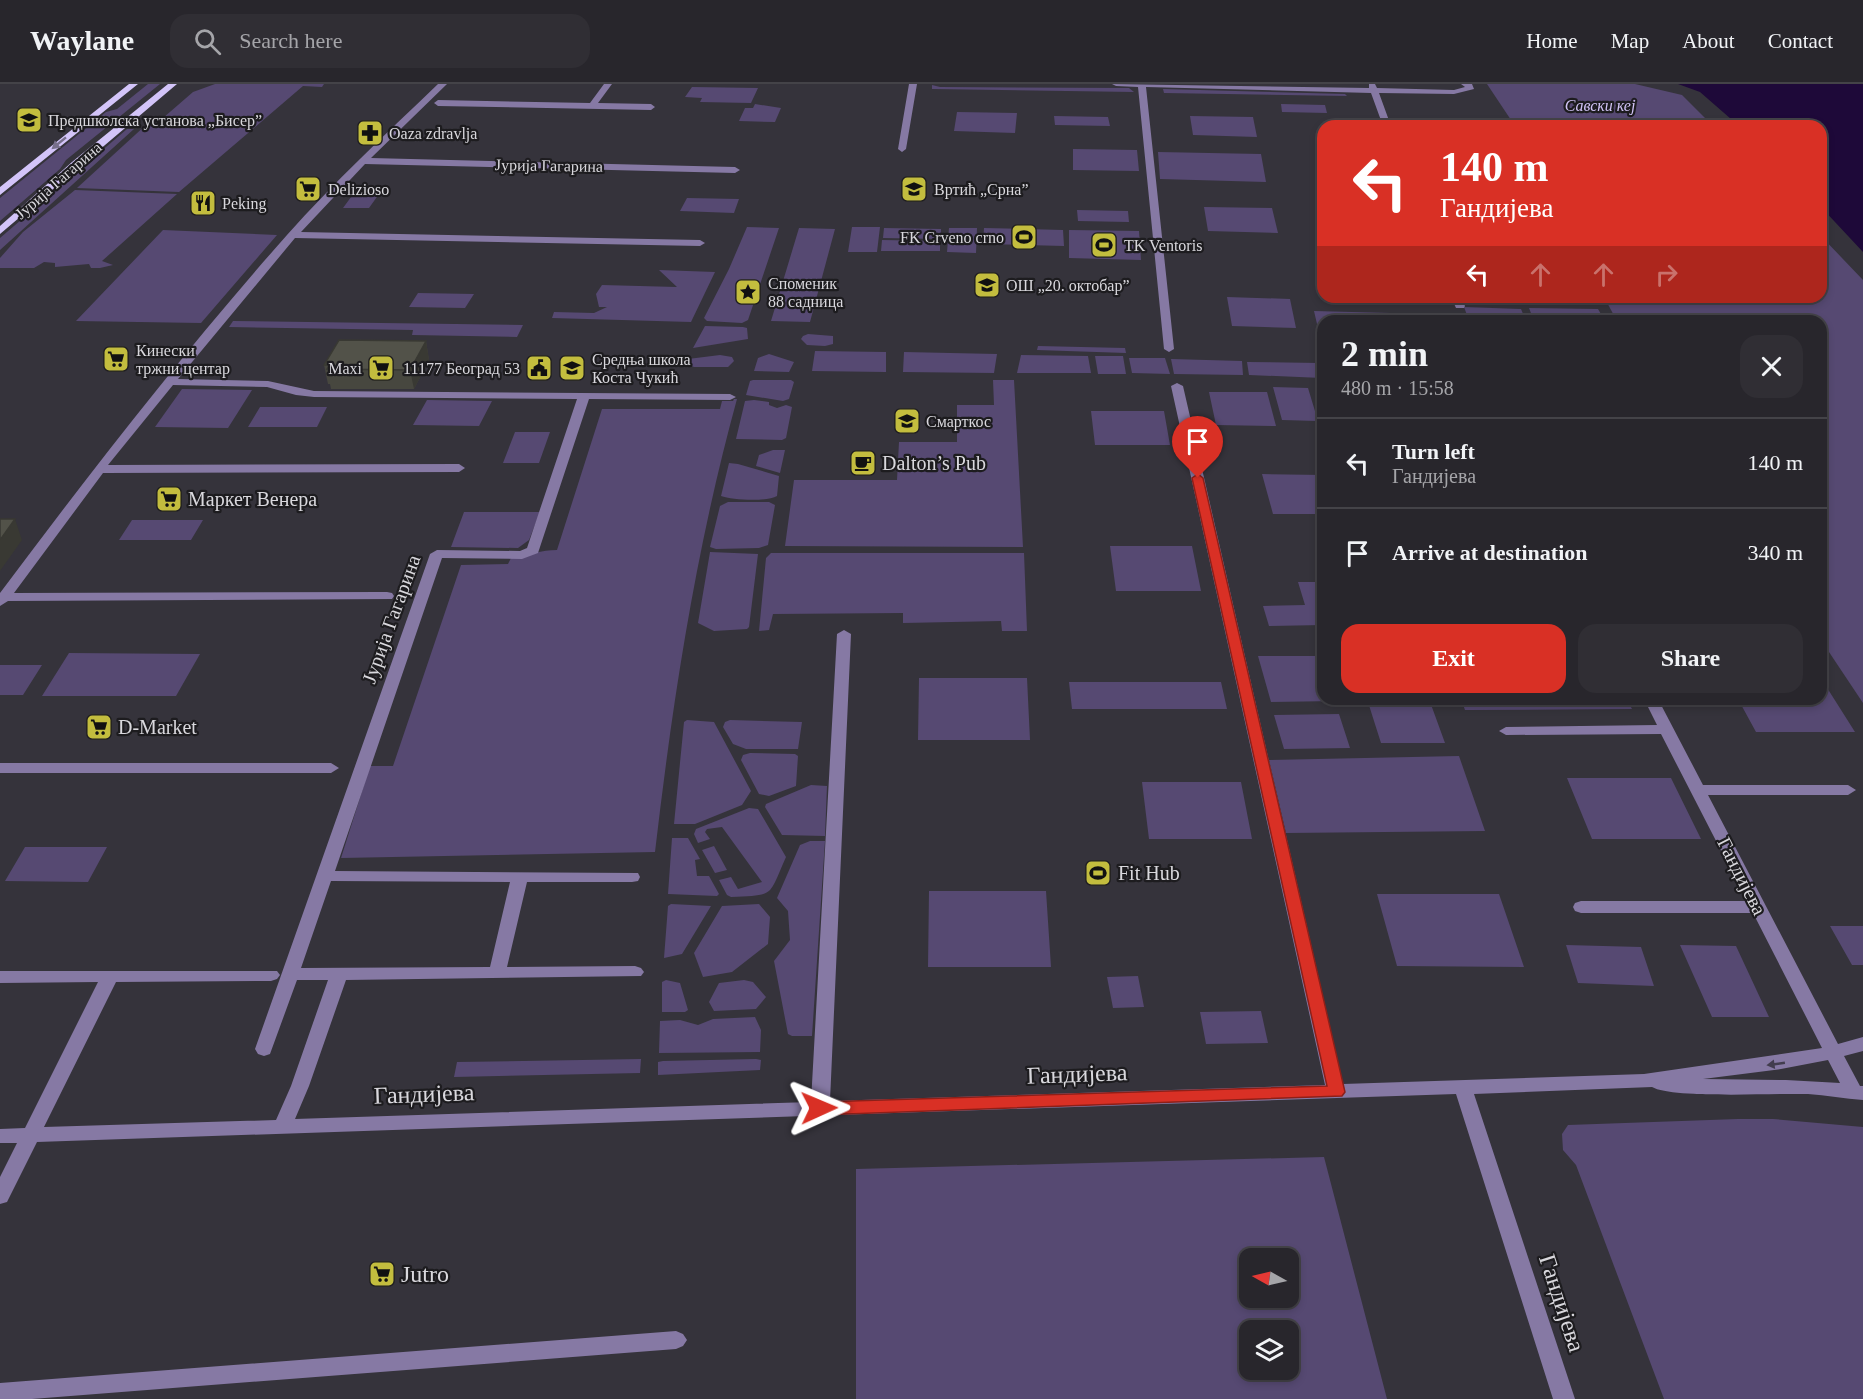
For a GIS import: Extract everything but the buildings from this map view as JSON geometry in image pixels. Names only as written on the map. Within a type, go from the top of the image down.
[{"type":"main road","points":[[122,93],[125,84]]},
{"type":"main road","name":"Јурија Гагарина","points":[[0,192],[134,84]]},
{"type":"main road","name":"Јурија Гагарина","points":[[0,231],[66,172],[173,84]]},
{"type":"main road","points":[[156,98],[183,84]]},
{"type":"street","name":"Јурија Гагарина","points":[[2,600],[99,469],[292,235],[363,161],[443,84]]},
{"type":"street","points":[[592,106],[608,84]]},
{"type":"street","points":[[902,149],[913,84]]},
{"type":"street","points":[[1116,84],[1373,87],[1454,92],[1470,89],[1469,85],[1465,84]]},
{"type":"street","points":[[1142,84],[1169,349]]},
{"type":"street","points":[[1373,87],[1389,84]]},
{"type":"street","points":[[1373,87],[1385,120]]},
{"type":"street","points":[[438,103],[651,107]]},
{"type":"street","name":"Јурија Гагарина","points":[[363,161],[735,170]]},
{"type":"street","points":[[292,235],[700,243]]},
{"type":"street","points":[[169,382],[267,384],[314,394],[730,397]]},
{"type":"street","points":[[1177,386],[1336,1092]]},
{"type":"street","name":"Јурија Гагарина","points":[[264,1049],[438,554],[522,555],[533,550],[584,396]]},
{"type":"street","points":[[99,469],[459,468]]},
{"type":"street","name":"Јурија Гагарина","points":[[2,600],[387,596]]},
{"type":"street","points":[[819,1108],[844,634]]},
{"type":"street","name":"Гандијева","points":[[1654,705],[1834,1053],[1859,1093]]},
{"type":"street","points":[[1506,731],[1666,729]]},
{"type":"street","points":[[0,768],[331,768]]},
{"type":"street","points":[[1698,790],[1848,790]]},
{"type":"street","points":[[324,876],[632,877]]},
{"type":"street","points":[[497,973],[520,876]]},
{"type":"street","points":[[1581,907],[1758,907]]},
{"type":"street","points":[[289,974],[635,972]]},
{"type":"street","points":[[283,1126],[300,1086],[339,974]]},
{"type":"street","points":[[0,977],[271,975]]},
{"type":"street","points":[[0,1196],[110,976]]},
{"type":"street","name":"Гандијева","points":[[0,1136],[1644,1081],[1677,1075],[1781,1064],[1834,1053],[1863,1044]]},
{"type":"street","name":"Гандијева","points":[[1644,1081],[1683,1086],[1794,1087],[1859,1093]]},
{"type":"street","name":"Гандијева","points":[[1463,1087],[1564,1399]]},
{"type":"street","points":[[0,1392],[676,1340]]},
{"type":"green space","points":[[148,84],[160,84],[66,160],[60,169],[0,221],[0,198],[106,112],[117,109]]},
{"type":"green space","points":[[215,84],[324,84],[322,87],[303,86],[179,192],[77,188],[147,124],[176,125],[181,119],[163,118],[193,92]]},
{"type":"green space","name":"Савски кеј","points":[[1487,84],[1635,84],[1682,95],[1707,120],[1511,120]]},
{"type":"green space","points":[[932,85],[940,87],[1129,88],[1134,92],[932,89]]},
{"type":"green space","points":[[692,87],[758,88],[751,103],[700,102],[702,98],[685,97]]},
{"type":"green space","points":[[1163,89],[1345,94],[1347,96],[1164,93]]},
{"type":"green space","points":[[755,104],[781,108],[775,122],[739,121],[745,108],[753,108]]},
{"type":"green space","points":[[1281,104],[1325,105],[1327,113],[1282,112]]},
{"type":"green space","points":[[957,112],[1017,113],[1015,133],[954,131]]},
{"type":"green space","points":[[1054,116],[1108,117],[1110,126],[1055,125]]},
{"type":"green space","points":[[1190,116],[1253,117],[1257,137],[1193,135]]},
{"type":"green space","points":[[127,129],[134,129],[0,250],[0,238]]},
{"type":"green space","points":[[1073,149],[1137,150],[1139,171],[1073,170]]},
{"type":"green space","points":[[1158,152],[1261,154],[1266,182],[1160,179]]},
{"type":"green space","points":[[75,190],[177,194],[102,261],[113,265],[100,268],[91,268],[89,264],[55,267],[55,263],[44,262],[34,268],[0,268],[0,258],[23,232]]},
{"type":"green space","points":[[354,193],[379,194],[369,208],[343,208]]},
{"type":"green space","points":[[687,198],[739,199],[734,213],[680,211]]},
{"type":"green space","points":[[1204,207],[1272,208],[1278,233],[1208,231]]},
{"type":"green space","points":[[1077,210],[1128,211],[1129,222],[1078,221]]},
{"type":"green space","points":[[747,227],[779,228],[748,320],[742,323],[707,321],[704,318]]},
{"type":"green space","points":[[852,227],[880,227],[877,252],[848,252]]},
{"type":"green space","points":[[799,228],[835,229],[810,322],[771,321]]},
{"type":"green space","points":[[884,228],[941,229],[941,239],[883,238]]},
{"type":"green space","points":[[949,228],[977,228],[976,253],[947,252]]},
{"type":"green space","name":"FK Crveno crno","points":[[984,228],[1063,230],[1064,246],[983,244]]},
{"type":"green space","points":[[163,230],[277,235],[201,323],[76,321]]},
{"type":"green space","name":"TK Ventoris","points":[[1069,230],[1139,231],[1141,260],[1069,258]]},
{"type":"green space","points":[[882,240],[940,241],[940,251],[881,251]]},
{"type":"green space","points":[[1827,242],[1863,280],[1863,703],[1827,649],[1827,315],[1614,315],[1607,303],[1827,303]]},
{"type":"green space","points":[[659,270],[715,272],[691,322],[552,318],[554,312],[594,313],[607,307],[599,307],[596,294],[602,285],[677,287]]},
{"type":"green space","points":[[418,293],[474,294],[465,308],[409,307]]},
{"type":"green space","points":[[1227,297],[1290,299],[1296,328],[1232,326]]},
{"type":"green space","points":[[1533,303],[1596,303],[1597,305],[1534,305]]},
{"type":"green space","points":[[1464,307],[1521,309],[1524,315],[1467,315]]},
{"type":"green space","points":[[1529,308],[1598,309],[1602,315],[1532,315]]},
{"type":"green space","points":[[1314,311],[1467,315],[1317,315],[1317,324]]},
{"type":"green space","points":[[233,321],[523,325],[517,337],[412,335],[413,330],[229,327]]},
{"type":"green space","points":[[705,326],[747,328],[748,339],[693,348]]},
{"type":"green space","points":[[808,334],[833,336],[833,344],[807,345],[801,339]]},
{"type":"green space","points":[[1038,346],[1125,348],[1126,353],[1037,350]]},
{"type":"green space","points":[[815,351],[886,352],[886,372],[812,371]]},
{"type":"green space","points":[[904,352],[997,354],[994,373],[903,372]]},
{"type":"green space","points":[[769,354],[794,362],[789,372],[754,371],[758,358]]},
{"type":"green space","points":[[720,355],[732,357],[734,361],[728,367],[694,367],[686,364],[688,359]]},
{"type":"green space","points":[[1021,355],[1088,356],[1091,373],[1017,373]]},
{"type":"green space","points":[[1095,356],[1123,356],[1126,374],[1098,374]]},
{"type":"green space","points":[[1129,358],[1165,358],[1170,374],[1132,373]]},
{"type":"green space","points":[[1171,359],[1242,361],[1243,375],[1174,374]]},
{"type":"green space","points":[[1247,362],[1317,363],[1317,378],[1249,375]]},
{"type":"green space","points":[[791,380],[794,382],[789,399],[783,401],[746,395],[750,381]]},
{"type":"green space","points":[[993,380],[1014,380],[1023,547],[785,546],[794,480],[897,480],[899,442],[957,442],[957,405],[994,405]]},
{"type":"green space","points":[[1273,387],[1308,388],[1317,421],[1282,420]]},
{"type":"green space","points":[[182,389],[252,390],[228,428],[155,427]]},
{"type":"green space","points":[[1209,392],[1267,392],[1276,426],[1216,425]]},
{"type":"green space","points":[[737,399],[709,511],[687,624],[655,852],[341,858],[370,766],[393,766],[461,565],[508,564],[512,556],[557,550],[602,409],[720,409],[722,401],[733,401]]},
{"type":"green space","points":[[427,400],[492,401],[479,426],[413,425]]},
{"type":"green space","points":[[745,401],[769,402],[769,405],[777,408],[786,405],[792,407],[786,438],[782,440],[736,439]]},
{"type":"green space","points":[[260,407],[327,407],[317,427],[248,427]]},
{"type":"green space","points":[[1091,411],[1164,411],[1170,445],[1095,445]]},
{"type":"green space","points":[[515,432],[550,432],[539,463],[503,463]]},
{"type":"green space","points":[[773,450],[785,450],[780,473],[756,466],[759,455]]},
{"type":"green space","points":[[729,463],[779,476],[777,496],[749,500],[721,496]]},
{"type":"green space","points":[[1262,474],[1317,475],[1317,514],[1273,514]]},
{"type":"green space","points":[[728,502],[769,502],[775,505],[768,545],[759,548],[716,549],[710,547],[720,506]]},
{"type":"green space","points":[[464,512],[540,512],[529,540],[518,548],[451,547]]},
{"type":"green space","points":[[132,520],[203,520],[191,540],[119,540]]},
{"type":"green space","points":[[1110,546],[1192,546],[1201,591],[1116,591]]},
{"type":"green space","points":[[710,552],[758,554],[747,629],[714,631],[698,623]]},
{"type":"green space","points":[[771,553],[1024,553],[1027,631],[1002,631],[1001,621],[903,623],[903,613],[773,614],[769,630],[759,631],[766,558]]},
{"type":"green space","points":[[1298,582],[1317,582],[1317,625],[1269,626],[1263,606],[1305,605]]},
{"type":"green space","points":[[69,653],[200,654],[176,696],[42,696]]},
{"type":"green space","points":[[1258,656],[1317,656],[1317,701],[1271,702]]},
{"type":"green space","points":[[0,665],[42,665],[23,695],[0,695]]},
{"type":"green space","points":[[919,678],[1027,678],[1030,740],[918,740]]},
{"type":"green space","points":[[1069,682],[1221,682],[1227,709],[1072,709]]},
{"type":"green space","points":[[1827,688],[1855,732],[1756,732],[1741,705],[1827,705]]},
{"type":"green space","points":[[1369,705],[1431,705],[1445,743],[1381,743]]},
{"type":"green space","points":[[1463,705],[1630,705],[1632,709],[1465,710]]},
{"type":"green space","points":[[1339,714],[1350,748],[1284,749],[1274,715]]},
{"type":"green space","points":[[687,720],[714,722],[751,791],[742,805],[695,824],[674,824],[684,722]]},
{"type":"green space","points":[[730,720],[802,722],[798,749],[746,749],[733,744],[723,727],[725,722]]},
{"type":"green space","points":[[750,753],[795,754],[798,756],[796,786],[769,796],[759,794],[741,760],[743,755]]},
{"type":"green space","points":[[1459,756],[1485,831],[1286,833],[1269,760]]},
{"type":"green space","points":[[1567,778],[1671,778],[1701,839],[1592,839]]},
{"type":"green space","points":[[1142,782],[1241,782],[1252,839],[1149,839]]},
{"type":"green space","points":[[811,785],[827,786],[825,836],[782,835],[765,807],[766,804]]},
{"type":"green space","points":[[749,808],[758,809],[786,857],[769,891],[756,896],[731,897],[727,895],[719,880],[731,877],[738,889],[762,882],[722,827],[707,829],[705,832],[710,839],[698,843],[694,834],[696,829]]},
{"type":"green space","points":[[672,838],[688,838],[700,859],[695,860],[697,876],[709,876],[719,894],[717,896],[668,894]]},
{"type":"green space","points":[[810,841],[825,841],[812,1036],[792,1036],[788,1034],[774,961],[790,940],[788,911],[777,898],[800,845]]},
{"type":"green space","points":[[714,846],[727,870],[715,873],[702,850]]},
{"type":"green space","points":[[25,847],[107,847],[88,882],[5,881]]},
{"type":"green space","points":[[929,891],[1046,891],[1051,967],[928,967]]},
{"type":"green space","points":[[1377,894],[1499,894],[1524,967],[1397,966]]},
{"type":"green space","points":[[671,904],[711,906],[682,954],[664,958],[668,906]]},
{"type":"green space","points":[[759,904],[770,917],[768,944],[732,972],[703,977],[694,953],[722,906]]},
{"type":"green space","points":[[1830,926],[1863,926],[1863,965],[1852,965]]},
{"type":"green space","points":[[1566,945],[1641,947],[1654,986],[1578,983]]},
{"type":"green space","points":[[1680,945],[1736,946],[1769,1017],[1712,1017]]},
{"type":"green space","points":[[1138,976],[1144,1007],[1113,1008],[1107,977]]},
{"type":"green space","points":[[666,980],[680,983],[688,1010],[685,1012],[662,1012],[662,982]]},
{"type":"green space","points":[[744,980],[753,982],[766,997],[756,1009],[714,1011],[709,1002],[719,983]]},
{"type":"green space","points":[[1261,1011],[1268,1043],[1206,1044],[1200,1012]]},
{"type":"green space","points":[[755,1017],[761,1030],[760,1052],[659,1053],[660,1021],[680,1020],[698,1025],[713,1019]]},
{"type":"green space","points":[[641,1059],[640,1073],[454,1077],[457,1062]]},
{"type":"green space","points":[[761,1060],[760,1070],[658,1075],[658,1062],[663,1061]]},
{"type":"green space","points":[[1773,1119],[1863,1127],[1863,1399],[1664,1399],[1576,1165],[1563,1150],[1562,1134],[1568,1125]]},
{"type":"green space","points":[[1324,1157],[1387,1399],[856,1399],[856,1169]]},
{"type":"shaded area","points":[[1678,84],[1863,84],[1863,252],[1827,213],[1827,120],[1732,120],[1700,92]]},
{"type":"place","name":"Предшколска установа „Бисер”","points":[[29,120]]},
{"type":"place","name":"Oaza zdravlja","points":[[370,133]]},
{"type":"place","name":"Delizioso","points":[[308,189]]},
{"type":"place","name":"Вртић „Срна”","points":[[914,189]]},
{"type":"place","name":"Peking","points":[[203,203]]},
{"type":"place","name":"FK Crveno crno","points":[[1024,237]]},
{"type":"place","name":"TK Ventoris","points":[[1104,245]]},
{"type":"place","name":"ОШ „20. октобар”","points":[[987,285]]},
{"type":"place","name":"Споменик 88 садница","points":[[748,292]]},
{"type":"place","name":"Кинески тржни центар","points":[[116,359]]},
{"type":"place","name":"Maxi","points":[[381,368]]},
{"type":"place","name":"11177 Београд 53","points":[[539,368]]},
{"type":"place","name":"Средња школа Коста Чукић","points":[[572,368]]},
{"type":"place","name":"Смарткос","points":[[907,421]]},
{"type":"place","name":"Dalton’s Pub","points":[[863,463]]},
{"type":"place","name":"Маркет Венера","points":[[169,499]]},
{"type":"place","name":"D-Market","points":[[99,727]]},
{"type":"place","name":"Fit Hub","points":[[1098,873]]},
{"type":"place","name":"Jutro","points":[[382,1274]]},
{"type":"route","points":[[819,1108],[1336,1092],[1198,478]]}]
